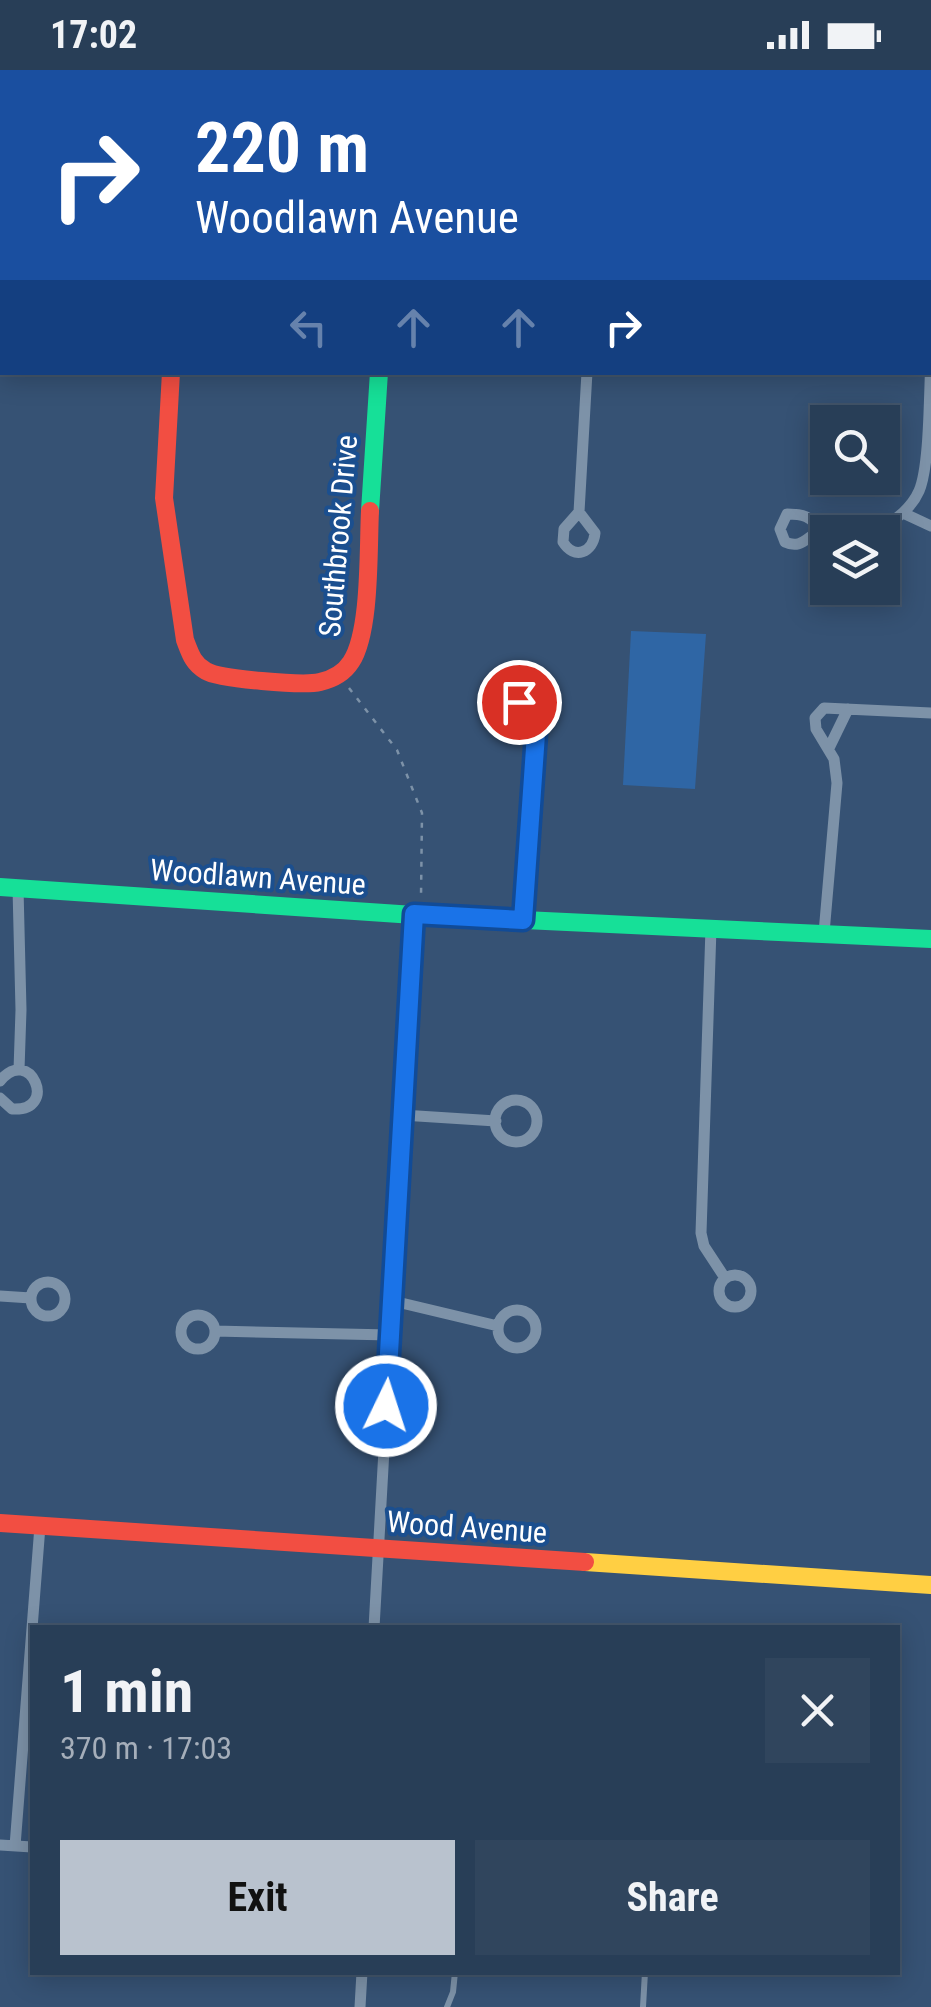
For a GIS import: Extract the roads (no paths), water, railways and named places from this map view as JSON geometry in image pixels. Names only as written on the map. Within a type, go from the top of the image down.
[{"type":"street","name":"Southbrook Drive","points":[[171,375],[164,498],[185,640],[194,662],[207,672],[224,676],[317,683],[339,675],[354,658],[363,628],[379,375]]},
{"type":"street","points":[[579,512],[587,375]]},
{"type":"street","points":[[898,515],[926,480],[930,375]]},
{"type":"street","points":[[903,512],[931,526]]},
{"type":"street","points":[[824,933],[837,783],[829,748],[816,729],[815,718],[824,708],[931,714]]},
{"type":"street","points":[[829,748],[848,709]]},
{"type":"street","points":[[523,920],[536,734]]},
{"type":"street","points":[[9,888],[19,1070]]},
{"type":"street","name":"Woodlawn Avenue","points":[[9,888],[417,915],[931,938]]},
{"type":"street","points":[[374,1625],[417,915]]},
{"type":"street","points":[[712,928],[701,1233],[704,1246],[726,1278]]},
{"type":"street","points":[[0,1081],[7,1073],[19,1070],[35,1080],[35,1100],[18,1110],[6,1106],[0,1098]]},
{"type":"street","points":[[402,1115],[496,1120]]},
{"type":"street","points":[[0,1296],[31,1298]]},
{"type":"street","points":[[393,1300],[498,1326]]},
{"type":"street","points":[[215,1331],[390,1334]]},
{"type":"street","name":"Wood Avenue","points":[[0,1523],[931,1585]]},
{"type":"street","points":[[32,1625],[40,1526]]},
{"type":"street","points":[[15,1846],[30,1654]]},
{"type":"street","points":[[0,1846],[30,1848]]},
{"type":"street","points":[[360,2007],[362,1975]]},
{"type":"lane","points":[[447,2007],[454,1992],[455,1975]]},
{"type":"lane","points":[[644,2007],[645,1975]]}]
